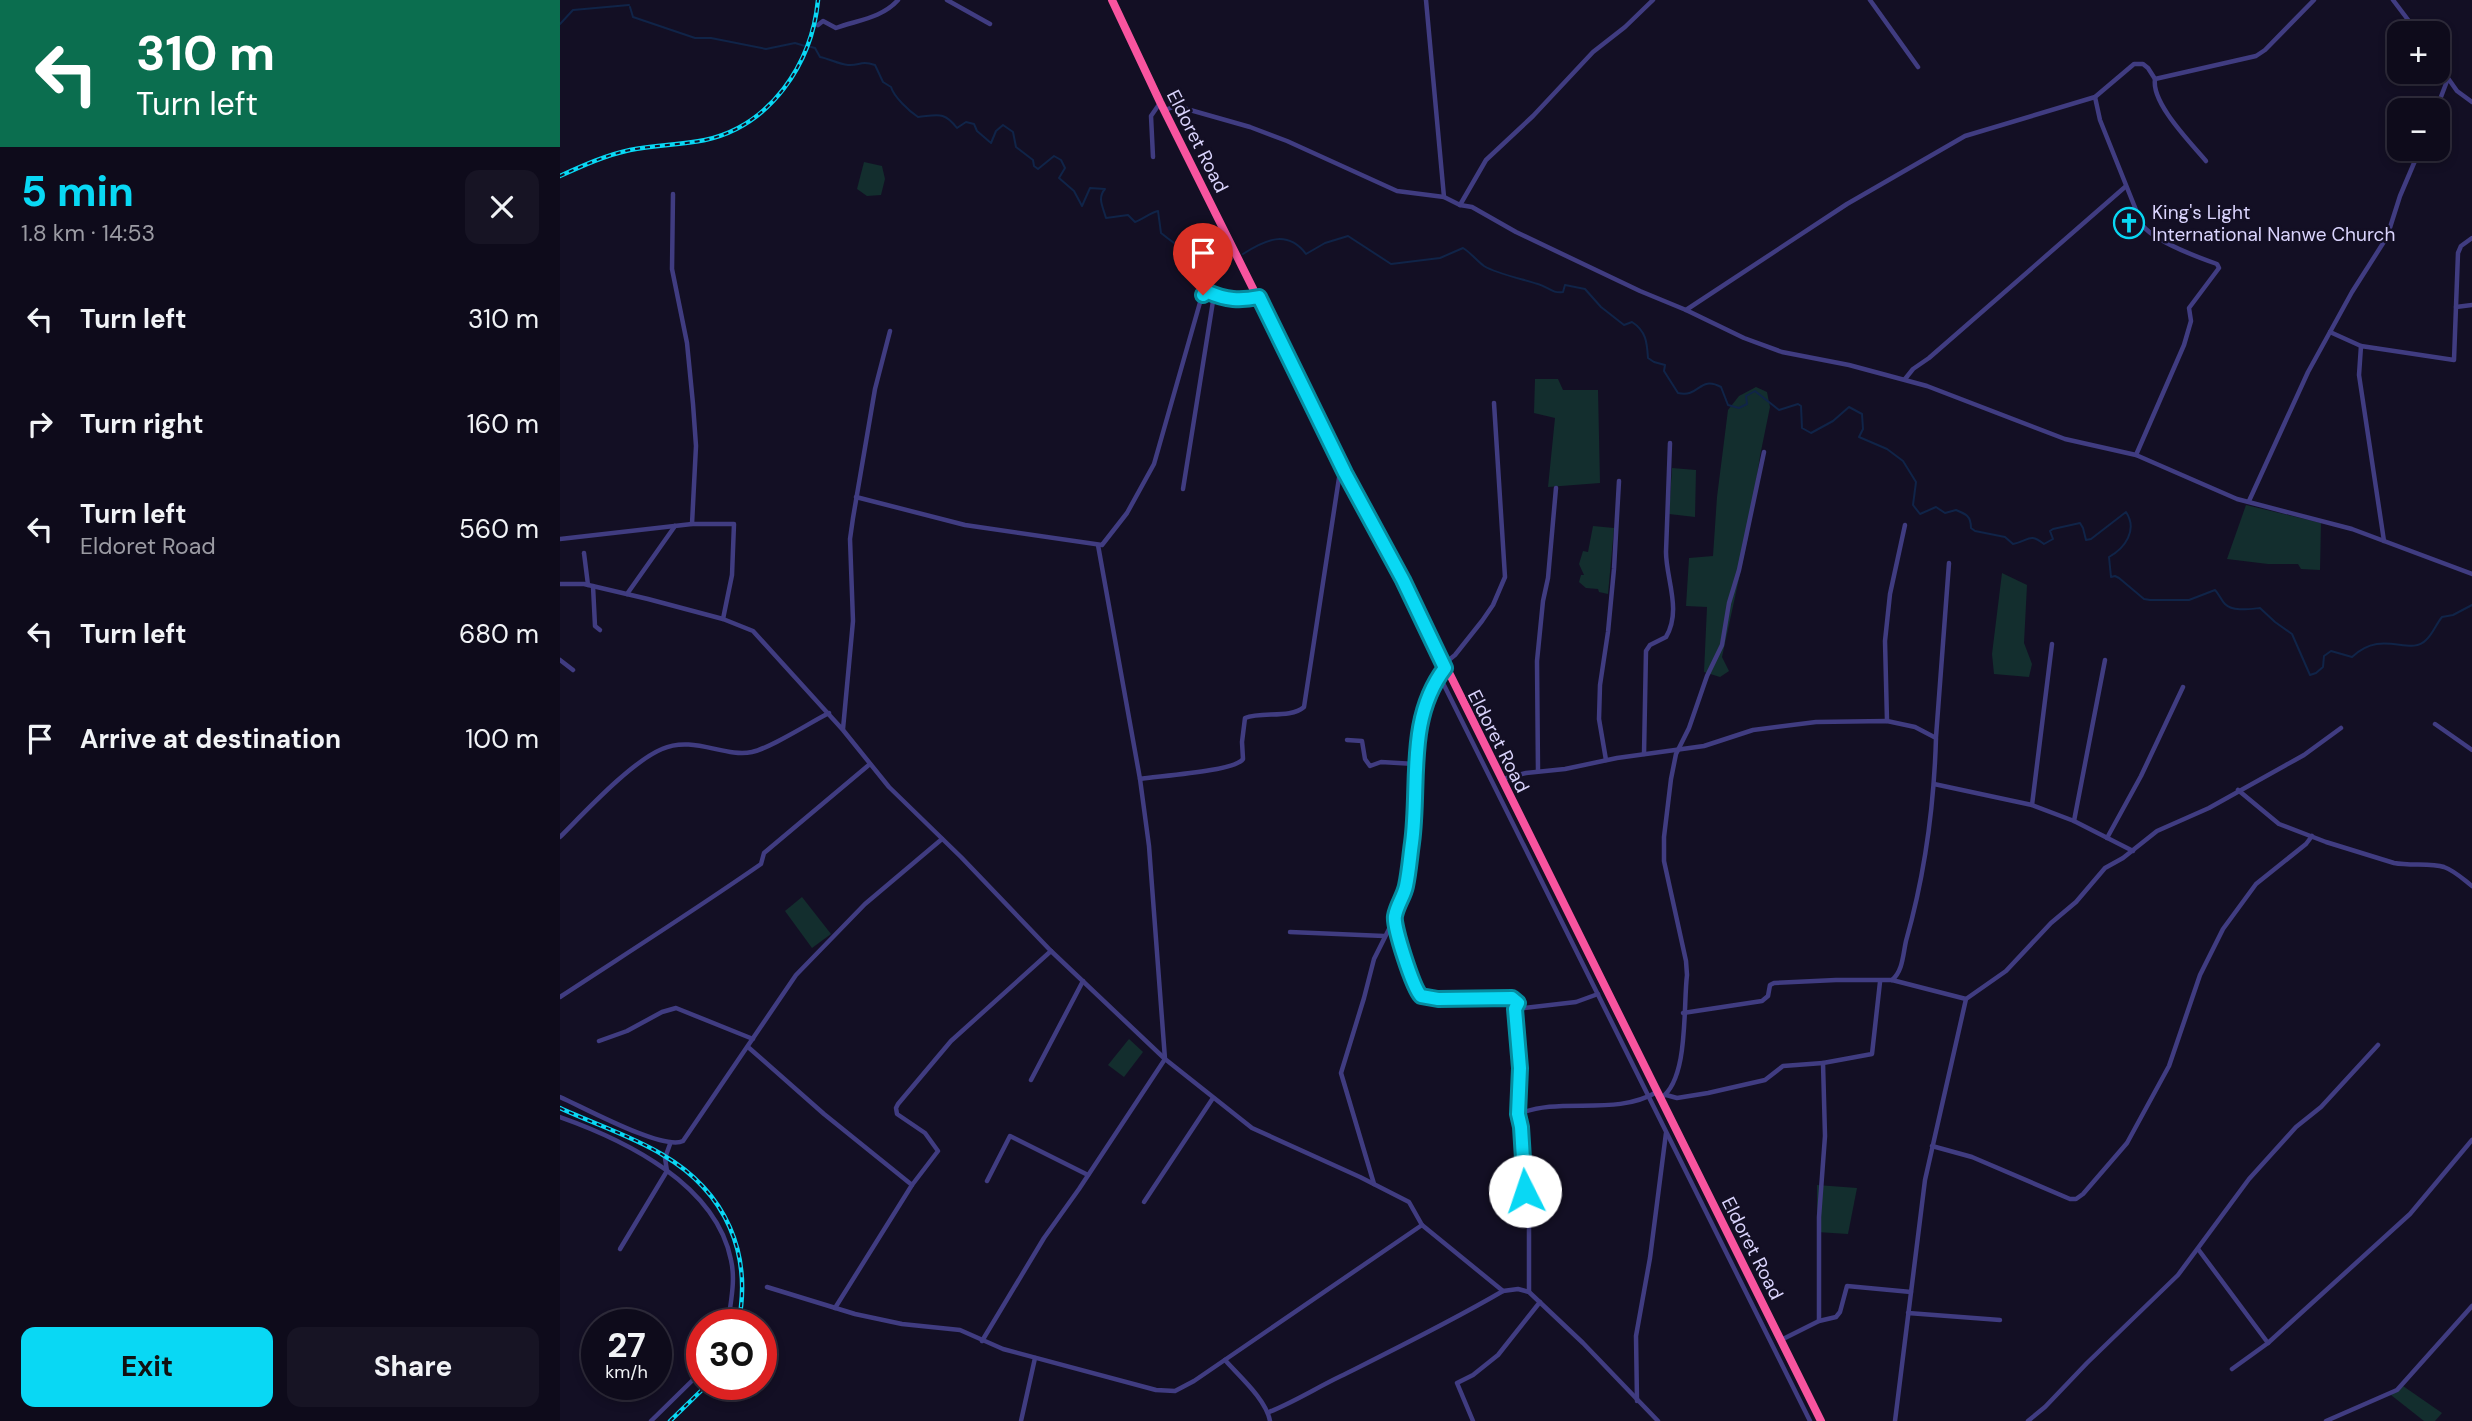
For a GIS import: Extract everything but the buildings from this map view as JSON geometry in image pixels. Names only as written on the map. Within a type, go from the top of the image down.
[{"type":"highway","name":"Eldoret Road","points":[[1112,0],[1345,473],[1403,580],[1442,669],[1501,780],[1821,1421]]},
{"type":"street","points":[[818,25],[823,21],[836,28],[892,8],[898,0]]},
{"type":"street","points":[[947,0],[990,24]]},
{"type":"street","points":[[1426,0],[1444,197]]},
{"type":"street","points":[[1460,205],[1486,160],[1533,116],[1593,52],[1653,0]]},
{"type":"street","points":[[1870,0],[1918,66]]},
{"type":"street","points":[[2155,79],[2256,55],[2265,50],[2314,0]]},
{"type":"street","points":[[2393,0],[2409,21]]},
{"type":"street","points":[[1686,310],[1847,204],[1965,136],[2095,97],[2134,64],[2143,64],[2148,68],[2155,79],[2155,92],[2159,100],[2206,161]]},
{"type":"street","points":[[2450,83],[2472,102]]},
{"type":"street","points":[[2095,97],[2100,120],[2125,187],[2146,230],[2186,252],[2217,264],[2219,268],[2189,308],[2191,321],[2184,345],[2136,455]]},
{"type":"street","points":[[1153,157],[1152,116],[1162,106],[1175,106],[1240,124],[1287,141],[1397,191],[1444,197],[1460,205],[1472,207],[1516,232],[1640,291],[1744,338],[1782,352],[1849,365],[1946,392],[2065,439],[2136,455],[2232,497],[2328,522],[2472,574]]},
{"type":"street","points":[[2249,501],[2295,398],[2352,292],[2387,237],[2415,161]]},
{"type":"street","points":[[1905,379],[1915,367],[1929,358],[2125,187]]},
{"type":"street","points":[[673,194],[672,270],[687,343],[696,446],[692,524]]},
{"type":"street","points":[[2330,332],[2361,346],[2453,360],[2458,253],[2472,238]]},
{"type":"street","points":[[856,497],[965,525],[1104,544],[1127,513],[1150,474],[1201,299],[1206,292],[1238,300],[1259,297]]},
{"type":"street","points":[[1183,489],[1214,295]]},
{"type":"street","points":[[2456,307],[2472,305]]},
{"type":"street","points":[[843,730],[853,621],[850,539],[875,389],[890,331]]},
{"type":"street","points":[[2361,346],[2359,375],[2384,542]]},
{"type":"street","points":[[1374,1184],[1341,1073],[1374,959],[1394,917],[1408,877],[1416,803],[1415,764],[1424,710],[1442,669],[1493,605],[1504,577],[1494,403]]},
{"type":"street","points":[[1644,754],[1646,650],[1666,637],[1672,619],[1671,576],[1666,562],[1670,443]]},
{"type":"street","points":[[1658,1096],[1682,1061],[1684,1013],[1686,961],[1668,884],[1663,849],[1671,779],[1678,750],[1722,645],[1764,452]]},
{"type":"street","points":[[1140,779],[1239,764],[1243,759],[1245,718],[1302,709],[1314,654],[1339,478],[1345,473]]},
{"type":"street","points":[[1606,760],[1599,719],[1600,685],[1613,579],[1619,481]]},
{"type":"street","points":[[1538,771],[1537,662],[1556,488]]},
{"type":"street","points":[[560,539],[692,524],[734,524],[733,575],[723,619]]},
{"type":"street","points":[[1887,721],[1885,641],[1890,594],[1905,525]]},
{"type":"street","points":[[627,594],[676,526]]},
{"type":"street","points":[[982,1341],[1044,1238],[1165,1059],[1149,846],[1140,779],[1098,545]]},
{"type":"street","points":[[584,553],[595,626],[600,630]]},
{"type":"street","points":[[1892,980],[1900,971],[1926,854],[1934,785],[1949,563]]},
{"type":"street","points":[[560,584],[590,585],[723,619],[744,626],[760,637],[829,713],[888,787],[1051,951],[1165,1059],[1262,1133],[1409,1202],[1422,1225],[1503,1291]]},
{"type":"street","points":[[2032,805],[2052,644]]},
{"type":"street","points":[[560,660],[573,670]]},
{"type":"street","points":[[2074,821],[2105,660]]},
{"type":"street","points":[[1442,669],[1598,994],[1658,1096],[1666,1132],[1810,1421]]},
{"type":"street","points":[[2107,838],[2183,687]]},
{"type":"street","points":[[560,837],[645,758],[663,748],[681,745],[736,753],[752,752],[829,713]]},
{"type":"street","points":[[1501,780],[1538,771],[1704,746],[1773,726],[1842,720],[1887,721],[1915,727],[1936,738]]},
{"type":"street","points":[[2435,724],[2472,750]]},
{"type":"street","points":[[1895,1421],[1920,1210],[1966,999],[2007,971],[2051,923],[2076,902],[2099,873],[2133,851],[2157,831],[2209,808],[2304,755],[2341,729]]},
{"type":"street","points":[[1347,740],[1362,741],[1364,759],[1370,766],[1381,762],[1415,764]]},
{"type":"street","points":[[560,997],[761,864],[764,853],[870,764]]},
{"type":"street","points":[[1934,785],[2032,805],[2074,821],[2133,851]]},
{"type":"street","points":[[2238,790],[2273,820],[2394,863],[2442,866],[2472,886]]},
{"type":"street","points":[[1932,1146],[1972,1157],[2061,1196],[2076,1199],[2083,1194],[2115,1159],[2169,1066],[2200,975],[2224,929],[2256,884],[2306,844],[2312,836]]},
{"type":"street","points":[[560,1097],[643,1135],[670,1144],[681,1143],[796,975],[865,904],[942,839]]},
{"type":"street","points":[[1394,917],[1412,980],[1421,996],[1438,999],[1512,998],[1518,1003],[1515,1009],[1520,1068],[1518,1114],[1529,1210],[1529,1293]]},
{"type":"street","points":[[1290,932],[1384,936]]},
{"type":"street","points":[[835,1308],[912,1185],[938,1151],[925,1133],[897,1114],[898,1104],[951,1041],[1051,951]]},
{"type":"street","points":[[1684,1013],[1762,1001],[1768,996],[1773,983],[1892,980],[1966,999]]},
{"type":"street","points":[[1031,1080],[1083,981]]},
{"type":"street","points":[[1518,1114],[1541,1106],[1598,1106],[1658,1096],[1676,1098],[1708,1093],[1765,1080],[1783,1066],[1823,1063],[1872,1054],[1880,982]]},
{"type":"street","points":[[1515,1009],[1567,1004],[1598,994]]},
{"type":"street","points":[[599,1041],[676,1008],[753,1039]]},
{"type":"street","points":[[2028,1421],[2045,1408],[2133,1317],[2161,1293],[2198,1249],[2249,1179],[2296,1127],[2321,1107],[2378,1045]]},
{"type":"street","points":[[748,1047],[814,1106],[912,1185]]},
{"type":"street","points":[[1819,1321],[1819,1217],[1825,1136],[1823,1063]]},
{"type":"street","points":[[1143,1202],[1213,1098]]},
{"type":"street","points":[[560,1117],[634,1147],[656,1161],[692,1193],[708,1212],[728,1249],[733,1278],[730,1309]]},
{"type":"street","points":[[1637,1401],[1636,1336],[1652,1244],[1666,1132]]},
{"type":"street","points":[[988,1181],[1010,1136],[1088,1175]]},
{"type":"street","points":[[2232,1369],[2268,1343],[2410,1214],[2472,1140]]},
{"type":"street","points":[[620,1249],[667,1171],[665,1158],[670,1144]]},
{"type":"street","points":[[656,1161],[665,1158]]},
{"type":"street","points":[[767,1287],[835,1308],[902,1324],[960,1330],[1003,1349],[1170,1392],[1185,1386],[1422,1225]]},
{"type":"street","points":[[2198,1249],[2268,1343]]},
{"type":"street","points":[[1781,1340],[1839,1314],[1847,1286],[1911,1292]]},
{"type":"street","points":[[1269,1412],[1413,1341],[1503,1291],[1518,1289],[1529,1293],[1540,1302],[1658,1421]]},
{"type":"street","points":[[1473,1421],[1457,1383],[1473,1375],[1498,1355],[1540,1302]]},
{"type":"street","points":[[2326,1421],[2397,1390],[2472,1306]]},
{"type":"street","points":[[1908,1313],[2000,1320]]},
{"type":"street","points":[[1021,1421],[1035,1358]]},
{"type":"street","points":[[1224,1360],[1269,1412],[1270,1421]]},
{"type":"street","points":[[651,1421],[686,1387]]},
{"type":"green space","points":[[864,162],[882,166],[885,179],[881,195],[867,196],[857,189]]},
{"type":"green space","points":[[1535,379],[1558,379],[1563,390],[1598,390],[1600,483],[1548,487],[1555,418],[1534,413]]},
{"type":"green space","points":[[1756,387],[1767,392],[1770,407],[1748,537],[1722,657],[1729,671],[1720,677],[1704,672],[1707,607],[1686,606],[1689,558],[1713,556],[1728,410],[1739,396]]},
{"type":"green space","points":[[1672,468],[1696,470],[1695,517],[1669,514]]},
{"type":"green space","points":[[2246,505],[2321,523],[2320,570],[2301,569],[2298,564],[2268,564],[2227,559]]},
{"type":"green space","points":[[1593,526],[1614,528],[1608,594],[1599,592],[1598,589],[1586,588],[1579,582],[1581,575],[1584,575],[1579,564],[1583,551],[1588,552]]},
{"type":"green space","points":[[2002,573],[2027,585],[2024,643],[2032,664],[2029,677],[1994,674],[1992,654]]},
{"type":"green space","points":[[802,897],[831,934],[812,948],[785,911]]},
{"type":"green space","points":[[1129,1039],[1143,1052],[1124,1077],[1108,1065]]},
{"type":"green space","points":[[1817,1185],[1857,1188],[1848,1234],[1817,1232]]},
{"type":"green space","points":[[2403,1386],[2442,1413],[2435,1421],[2424,1421],[2391,1395]]},
{"type":"waterway","points":[[560,24],[573,10],[629,5]]},
{"type":"waterway","points":[[630,7],[633,17],[695,38],[711,38],[766,49],[795,43],[805,46]]},
{"type":"waterway","points":[[811,47],[815,48],[820,57],[841,64],[875,65],[883,82],[891,87],[902,104],[918,117],[944,117],[957,128],[966,122],[974,124],[977,131],[991,143],[996,131],[1003,125],[1013,132],[1016,147],[1033,160],[1038,169],[1054,156],[1061,160],[1065,168],[1059,178],[1074,191],[1082,206],[1090,188],[1105,189],[1101,199],[1106,218],[1128,215],[1135,222],[1158,211],[1161,233],[1174,243],[1182,247],[1196,244],[1216,269],[1225,273],[1232,259]]},
{"type":"waterway","points":[[1243,254],[1276,239],[1291,241],[1306,254],[1325,243],[1348,236],[1391,264],[1440,258],[1463,248],[1489,269],[1553,291],[1563,292],[1565,285],[1585,289],[1601,307],[1624,325],[1632,322],[1640,329],[1646,342],[1648,358],[1665,365],[1664,371],[1678,393],[1685,394],[1704,385],[1714,384],[1721,387],[1728,405],[1739,408],[1747,404],[1746,396],[1755,391],[1779,410],[1798,404],[1801,406],[1802,428],[1811,433],[1833,421],[1849,407],[1862,414],[1863,429],[1859,437],[1887,449],[1903,461],[1916,482],[1913,505],[1920,514],[1936,507],[1945,513],[1956,510],[1967,516],[1971,528],[1975,531],[2005,537],[2013,544],[2032,538],[2044,544],[2053,539],[2050,531],[2053,529],[2080,523],[2086,540],[2091,539],[2126,512],[2131,525],[2130,532],[2125,544],[2109,557],[2111,577],[2119,578],[2144,599],[2189,600],[2215,590],[2228,607],[2260,608],[2292,634],[2310,675],[2323,667],[2324,656],[2331,651],[2352,657],[2374,644],[2419,644],[2428,638],[2442,617],[2453,615],[2472,605]]},
{"type":"railway","points":[[560,176],[621,152],[705,140],[728,133],[749,121],[784,89],[797,69],[807,47],[818,0]]},
{"type":"railway","points":[[560,1108],[652,1148],[685,1170],[703,1187],[730,1227],[741,1274],[740,1309]]},
{"type":"railway","points":[[670,1421],[692,1400]]},
{"type":"place","name":"King's Light International Nanwe Church","points":[[2129,223]]},
{"type":"route","points":[[1203,295],[1208,292],[1224,299],[1238,300],[1259,297],[1445,668],[1434,684],[1421,719],[1415,764],[1415,823],[1408,877],[1394,917],[1415,989],[1421,996],[1438,999],[1512,998],[1518,1003],[1515,1009],[1520,1068],[1518,1114],[1525,1191]]}]
